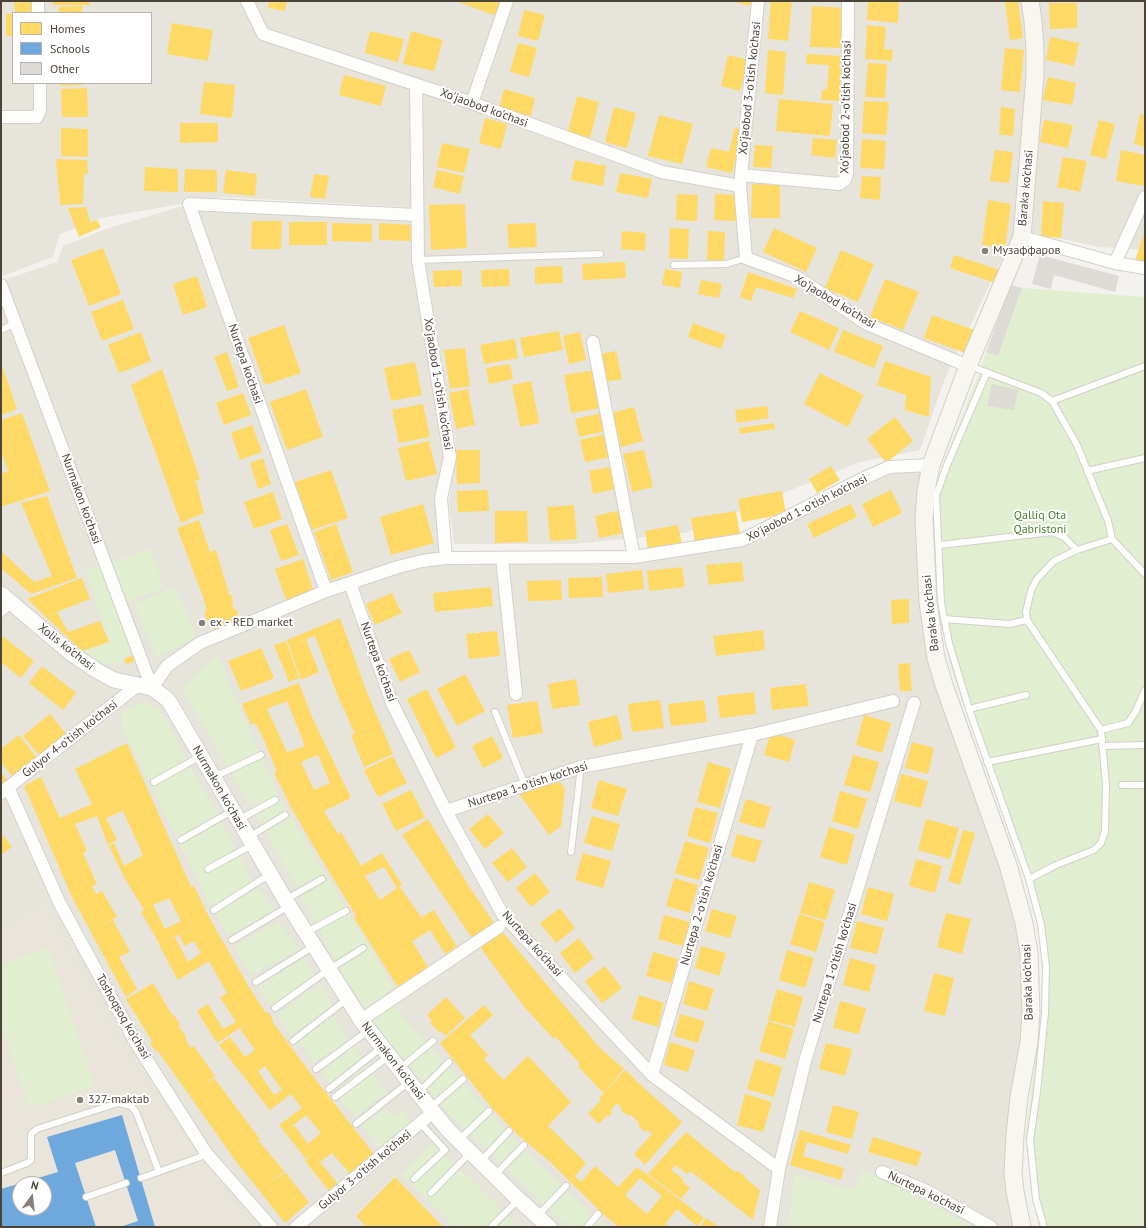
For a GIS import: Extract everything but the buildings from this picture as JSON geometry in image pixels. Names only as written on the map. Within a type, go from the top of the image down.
[{"type":"main road","name":"Baraka ko'chasi","points":[[1022,1227],[1013,1173],[1019,1097],[1029,1042],[1031,1012],[1029,953],[1024,922],[1008,865],[944,686],[936,658],[928,602],[924,518],[926,491],[931,465],[968,366],[1022,237],[1035,75],[1035,48],[1030,1]]},
{"type":"street","points":[[38,1],[38,12]]},
{"type":"street","name":"Xo'jaobod ko'chasi","points":[[247,1],[264,34],[472,103],[662,172],[741,180]]},
{"type":"street","points":[[472,103],[507,1]]},
{"type":"street","name":"Xo'jaobod 3-o'tish ko'chasi","points":[[741,180],[758,1]]},
{"type":"street","name":"Xo'jaobod 2-o'tish ko'chasi","points":[[741,180],[839,184],[845,180],[847,173],[848,1]]},
{"type":"street","points":[[1,117],[37,117],[40,110],[40,84]]},
{"type":"street","name":"Xo'jaobod 1-o'tish ko'chasi","points":[[416,84],[418,260],[450,457],[441,498],[446,558],[634,557],[742,540],[860,480],[889,467],[931,465]]},
{"type":"street","points":[[741,180],[746,258]]},
{"type":"street","points":[[1115,263],[1145,197]]},
{"type":"street","name":"Nurtepa ko'chasi","points":[[326,591],[189,204],[417,215]]},
{"type":"street","points":[[1022,237],[1115,263],[1145,268]]},
{"type":"street","name":"Xo'jaobod ko'chasi","points":[[746,258],[796,278],[867,324],[968,366]]},
{"type":"street","name":"Nurmakon ko'chasi","points":[[1,285],[145,686],[162,695],[170,703],[305,933],[365,1025],[413,1087],[458,1140],[549,1227]]},
{"type":"street","points":[[593,342],[634,557]]},
{"type":"street","points":[[145,686],[167,666],[200,643],[326,591],[398,567],[422,561],[446,558]]},
{"type":"street","points":[[502,558],[516,694]]},
{"type":"street","name":"Nurtepa ko'chasi","points":[[350,583],[392,703],[446,811],[503,915],[652,1075],[779,1169]]},
{"type":"street","name":"Xolis ko'chasi","points":[[4,602],[72,654],[96,670],[114,680],[145,686]]},
{"type":"street","name":"Gulyor 4-o'tish ko'chasi","points":[[5,790],[145,686]]},
{"type":"street","name":"Nurtepa 1-o'tish ko'chasi","points":[[446,811],[581,766],[752,734],[893,700]]},
{"type":"street","name":"Nurtepa 1-o'tish ko'chasi","points":[[770,1227],[779,1169],[805,1061],[914,703]]},
{"type":"street","name":"Nurtepa 2-o'tish ko'chasi","points":[[652,1075],[752,734]]},
{"type":"street","name":"Toshoqsoq ko'chasi","points":[[5,790],[60,904],[136,1043],[206,1153],[271,1227]]},
{"type":"street","points":[[365,1025],[499,927]]},
{"type":"street","name":"Gulyor 3-o'tish ko'chasi","points":[[296,1227],[420,1123],[432,1110]]},
{"type":"street","name":"Nurtepa ko'chasi","points":[[882,1172],[928,1191],[991,1227]]},
{"type":"lane","points":[[418,260],[600,254]]},
{"type":"lane","points":[[674,264],[726,264],[746,258]]},
{"type":"lane","points":[[1,330],[15,323]]},
{"type":"lane","points":[[968,366],[1041,392],[1052,401],[1076,445],[1108,521],[1112,539],[1145,574]]},
{"type":"lane","points":[[1052,401],[1145,366]]},
{"type":"lane","points":[[987,372],[947,465],[936,496],[940,545],[941,602],[949,643],[969,710],[1029,880],[1041,924],[1046,966],[1045,1013],[1037,1092],[1030,1140],[1036,1199],[1044,1227]]},
{"type":"lane","points":[[1087,471],[1145,458]]},
{"type":"lane","points":[[940,545],[1052,532],[1064,537],[1077,550]]},
{"type":"lane","points":[[1029,880],[1056,865],[1094,850],[1101,843],[1105,831],[1106,785],[1101,730],[1027,620],[1026,612],[1029,599],[1032,588],[1037,579],[1054,561],[1077,550],[1112,539]]},
{"type":"lane","points":[[944,619],[1009,624],[1027,620]]},
{"type":"lane","points":[[1101,730],[1128,723],[1136,711],[1145,690]]},
{"type":"lane","points":[[969,710],[1026,695]]},
{"type":"lane","points":[[495,712],[525,785]]},
{"type":"lane","points":[[987,762],[1102,742],[1145,744]]},
{"type":"lane","points":[[214,778],[261,755]]},
{"type":"lane","points":[[154,782],[201,756]]},
{"type":"lane","points":[[571,852],[581,766]]},
{"type":"lane","points":[[1122,785],[1145,785]]},
{"type":"lane","points":[[182,840],[235,815],[275,800]]},
{"type":"lane","points":[[208,869],[285,815]]},
{"type":"lane","points":[[214,910],[270,874]]},
{"type":"lane","points":[[232,940],[322,880]]},
{"type":"lane","points":[[305,933],[346,911]]},
{"type":"lane","points":[[256,982],[314,946]]},
{"type":"lane","points":[[275,1008],[328,970],[363,948]]},
{"type":"lane","points":[[293,1041],[347,999]]},
{"type":"lane","points":[[316,1069],[365,1025]]},
{"type":"lane","points":[[399,1069],[433,1041]]},
{"type":"lane","points":[[329,1089],[386,1052]]},
{"type":"lane","points":[[335,1097],[386,1052]]},
{"type":"lane","points":[[356,1124],[449,1062]]},
{"type":"lane","points":[[432,1110],[463,1079]]},
{"type":"lane","points":[[1,1173],[31,1160],[32,1134],[37,1129],[118,1103],[131,1106],[136,1112],[159,1172]]},
{"type":"lane","points":[[458,1140],[489,1110]]},
{"type":"lane","points":[[414,1179],[445,1150],[420,1123]]},
{"type":"lane","points":[[431,1193],[475,1157],[509,1132]]},
{"type":"lane","points":[[494,1176],[524,1146]]},
{"type":"lane","points":[[141,1178],[200,1158],[206,1153]]},
{"type":"lane","points":[[86,1197],[126,1184]]},
{"type":"lane","points":[[537,1216],[566,1186]]},
{"type":"lane","points":[[491,1227],[519,1199]]},
{"type":"lane","points":[[587,1227],[598,1214]]},
{"type":"shaded area","points":[[1,1],[1145,1],[1145,250],[1099,247],[1016,229],[944,381],[920,450],[860,462],[685,533],[574,544],[454,544],[449,503],[456,445],[424,266],[424,208],[222,197],[101,218],[60,234],[53,257],[3,276],[1,270]]},
{"type":"shaded area","points":[[189,204],[417,215],[450,457],[441,498],[446,557],[634,557],[742,540],[889,467],[931,465],[928,602],[1029,953],[1019,1097],[1022,1227],[1,1227],[1,281],[57,262],[63,246],[109,228]]},
{"type":"shaded area","name":"327-maktab","points":[[43,904],[119,1042],[251,1227],[1,1227],[1,931]]},
{"type":"green space","name":"Qalliq Ota Qabristoni","points":[[1022,288],[1145,297],[1145,1227],[1039,1227],[1034,1204],[1025,1138],[1042,1012],[1042,965],[1038,924],[1018,858],[951,669],[937,604],[934,493],[943,464],[986,352],[998,356]]},
{"type":"green space","points":[[151,549],[164,588],[125,602],[111,563]]},
{"type":"green space","points":[[100,564],[133,652],[121,658],[123,663],[96,664],[78,651],[109,640],[85,572]]},
{"type":"green space","points":[[175,587],[197,637],[156,658],[134,604]]},
{"type":"green space","points":[[217,653],[279,797],[394,988],[366,1008],[340,970],[294,882],[182,688]]},
{"type":"green space","points":[[147,702],[160,710],[254,883],[210,906],[121,725],[122,712],[136,704]]},
{"type":"green space","points":[[257,888],[274,910],[228,936],[216,914]]},
{"type":"green space","points":[[279,921],[298,950],[251,975],[234,947]]},
{"type":"green space","points":[[48,948],[95,1086],[29,1108],[1,1026],[1,964]]},
{"type":"green space","points":[[304,958],[315,976],[270,1006],[258,987]]},
{"type":"green space","points":[[320,984],[333,1005],[291,1036],[277,1014]]},
{"type":"green space","points":[[393,1005],[532,1158],[599,1220],[609,1227],[570,1227],[552,1213],[447,1112],[372,1020]]},
{"type":"green space","points":[[333,1016],[349,1039],[313,1063],[299,1041]]},
{"type":"green space","points":[[354,1046],[362,1058],[330,1084],[321,1072]]},
{"type":"green space","points":[[366,1066],[387,1092],[356,1117],[334,1092]]},
{"type":"green space","points":[[385,1108],[394,1116],[402,1110],[412,1124],[381,1148],[363,1126]]},
{"type":"green space","points":[[434,1143],[512,1220],[522,1227],[456,1227],[401,1174]]},
{"type":"green space","points":[[863,1169],[974,1227],[787,1227],[790,1215],[794,1174],[853,1190]]},
{"type":"place","name":"Музаффаров","points":[[985,251]]},
{"type":"place","name":"ex - RED market","points":[[202,623]]},
{"type":"place","name":"327-maktab","points":[[80,1100]]}]
